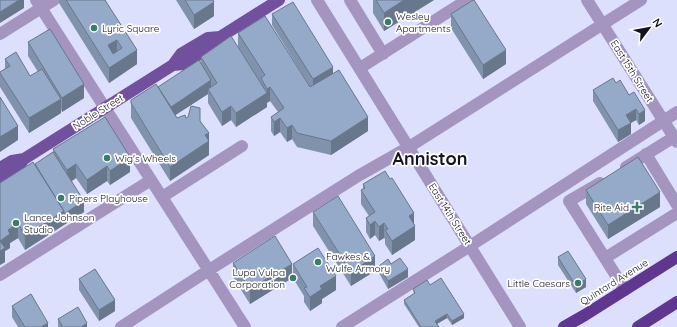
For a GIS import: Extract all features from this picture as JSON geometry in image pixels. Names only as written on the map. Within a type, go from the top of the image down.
[{"type":"highway","name":"Quintard Avenue","points":[[564,327],[677,256]]},
{"type":"highway","points":[[638,327],[677,302]]},
{"type":"main road","name":"Noble Street","points":[[0,179],[18,167],[24,159],[173,65],[181,54],[208,38],[220,36],[279,0]]},
{"type":"main road","name":"Noble Street","points":[[0,168],[12,161],[24,159]]},
{"type":"street","points":[[0,34],[39,4],[54,0]]},
{"type":"street","name":"East 14th Street","points":[[317,0],[520,327]]},
{"type":"street","points":[[350,0],[383,54]]},
{"type":"street","points":[[360,68],[466,0]]},
{"type":"street","name":"East 15th Street","points":[[587,0],[675,139]]},
{"type":"street","points":[[122,327],[208,270],[358,176],[409,147],[641,0]]},
{"type":"street","points":[[39,4],[245,327]]},
{"type":"street","points":[[342,327],[677,112]]},
{"type":"street","points":[[625,290],[569,201],[646,154],[675,139]]},
{"type":"street","points":[[162,197],[242,146]]},
{"type":"street","points":[[646,154],[677,205]]},
{"type":"street","points":[[0,275],[151,180]]},
{"type":"street","points":[[605,258],[677,213]]},
{"type":"building","points":[[0,0],[19,0],[0,12]]},
{"type":"building","points":[[66,0],[105,0],[137,50],[109,68]],"holes":[[[117,40],[122,48],[113,54],[108,45]]]},
{"type":"building","points":[[185,0],[213,0],[214,2],[194,15]]},
{"type":"building","points":[[376,0],[404,0],[384,13]]},
{"type":"building","points":[[473,0],[506,50],[483,65],[451,14]]},
{"type":"building","points":[[293,2],[333,67],[313,79],[272,14]]},
{"type":"building","points":[[265,16],[310,87],[339,70],[368,117],[331,141],[297,133],[292,125],[287,128],[280,118],[274,122],[271,117],[284,108],[270,87],[267,89],[261,78],[265,75],[238,33]]},
{"type":"building","points":[[50,29],[84,84],[62,98],[28,42]]},
{"type":"building","points":[[231,36],[267,93],[236,113],[231,106],[222,112],[208,89],[217,83],[201,57]]},
{"type":"building","points":[[16,52],[30,76],[42,69],[61,99],[29,118],[0,73],[10,66],[5,59]]},
{"type":"building","points":[[199,60],[211,80],[171,107],[158,87]]},
{"type":"building","points":[[613,78],[616,83],[620,80],[629,95],[634,92],[645,110],[639,114],[636,109],[626,115],[631,123],[618,130],[593,90]]},
{"type":"building","points":[[156,84],[177,118],[185,115],[186,118],[188,117],[191,106],[200,108],[200,121],[209,133],[205,135],[209,141],[170,167],[131,103],[131,100]]},
{"type":"building","points":[[0,97],[18,126],[0,137]]},
{"type":"building","points":[[105,117],[130,157],[110,171],[107,166],[87,180],[76,164],[67,170],[53,149]]},
{"type":"building","points":[[53,152],[84,201],[64,214],[64,211],[35,164]]},
{"type":"building","name":"Rite Aid","points":[[638,157],[660,192],[608,225],[586,190]]},
{"type":"building","points":[[33,162],[64,211],[25,236],[18,223],[8,230],[10,234],[0,241],[0,183]]},
{"type":"building","points":[[385,171],[390,179],[392,178],[414,213],[409,216],[415,226],[392,241],[385,230],[388,229],[384,223],[379,227],[375,221],[370,225],[366,218],[375,212],[361,190],[365,188],[363,184]]},
{"type":"building","points":[[338,196],[375,256],[351,272],[313,212]]},
{"type":"building","points":[[275,236],[292,264],[250,289],[233,263]]},
{"type":"building","points":[[0,241],[5,248],[0,251]]},
{"type":"building","points":[[318,248],[336,276],[320,286],[322,289],[310,297],[304,288],[307,287],[293,264]]},
{"type":"building","points":[[568,251],[586,279],[576,286],[558,257]]},
{"type":"building","points":[[400,258],[408,269],[388,281],[379,266],[388,259],[391,264]]},
{"type":"building","points":[[95,269],[115,300],[99,310],[79,279]]},
{"type":"building","points":[[441,278],[464,314],[452,321],[447,314],[435,321],[439,327],[421,327],[404,300],[415,293],[413,289],[427,280],[430,285]]},
{"type":"building","points":[[31,294],[48,323],[41,327],[25,327],[12,306]]},
{"type":"building","points":[[78,307],[87,323],[81,327],[63,327],[58,319]]},
{"type":"place","name":"Wesley Apartments","points":[[388,22]]},
{"type":"place","name":"Lyric Square","points":[[94,28]]},
{"type":"place","name":"Wig's Wheels","points":[[107,158]]},
{"type":"place","name":"Pipers Playhouse","points":[[61,198]]},
{"type":"place","name":"Rite Aid","points":[[637,207]]},
{"type":"place","name":"Lance Johnson Studio","points":[[16,223]]},
{"type":"place","name":"Fawkes & Wulfe Armory","points":[[318,262]]},
{"type":"place","name":"Lupa Vulpa Corporation","points":[[293,278]]},
{"type":"place","name":"Little Caesars","points":[[578,283]]},
{"type":"district","name":"Anniston","points":[[430,158]]}]
